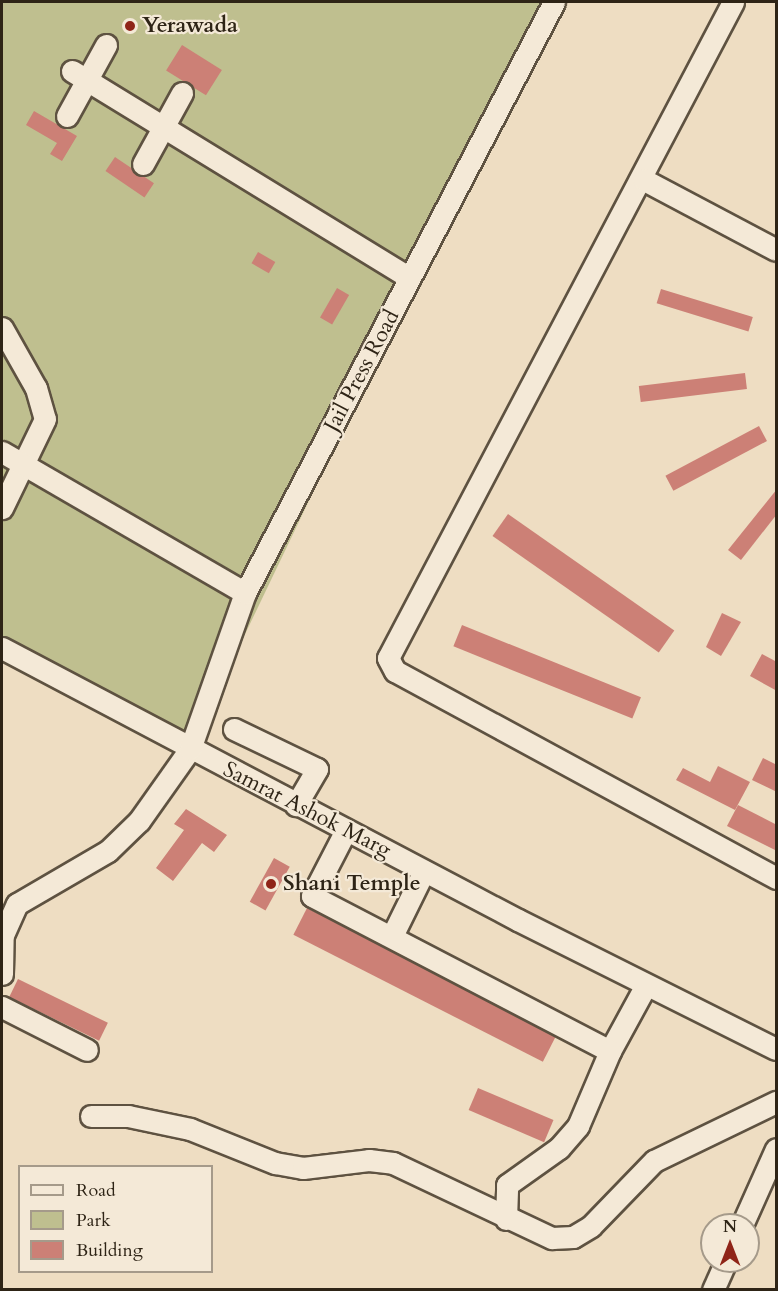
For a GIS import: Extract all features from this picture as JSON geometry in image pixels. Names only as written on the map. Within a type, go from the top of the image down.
[{"type":"street","name":"Jail Press Road","points":[[2,974],[3,935],[17,904],[108,851],[139,821],[190,749],[245,593],[554,2]]},
{"type":"street","points":[[733,2],[644,180],[388,658],[395,671],[777,878]]},
{"type":"street","points":[[67,116],[79,75],[106,45]]},
{"type":"street","points":[[79,75],[410,279]]},
{"type":"street","points":[[143,164],[182,93]]},
{"type":"street","points":[[644,180],[777,250]]},
{"type":"street","points":[[2,328],[43,406],[42,430],[2,508]]},
{"type":"street","points":[[2,452],[245,593]]},
{"type":"street","name":"Samrat Ashok Marg","points":[[2,648],[296,805],[646,985],[777,1049]]},
{"type":"street","points":[[234,729],[317,769],[296,805]]},
{"type":"street","points":[[346,830],[312,896],[610,1051]]},
{"type":"street","points":[[392,936],[424,871]]},
{"type":"street","points":[[506,1219],[507,1185],[559,1148],[578,1126],[610,1051],[646,985]]},
{"type":"street","points":[[2,1007],[87,1050]]},
{"type":"street","points":[[92,1116],[128,1116],[190,1129],[303,1168],[369,1160],[393,1163],[506,1219],[552,1238],[573,1237],[591,1226],[654,1161],[777,1102]]},
{"type":"street","points":[[748,1213],[777,1149]]},
{"type":"street","points":[[713,1290],[721,1273]]},
{"type":"green space","points":[[2,2],[548,2],[190,749],[2,652]]},
{"type":"building","points":[[182,45],[222,70],[206,95],[166,70]]},
{"type":"building","points":[[34,111],[77,136],[62,161],[50,154],[57,143],[26,125]]},
{"type":"building","points":[[115,157],[154,183],[144,197],[105,171]]},
{"type":"building","points":[[258,252],[275,262],[269,273],[252,263]]},
{"type":"building","points":[[337,288],[349,295],[332,324],[320,317]]},
{"type":"building","points":[[661,289],[753,317],[748,331],[657,303]]},
{"type":"building","points":[[745,373],[747,389],[641,402],[639,386]]},
{"type":"building","points":[[759,426],[767,441],[673,491],[665,476]]},
{"type":"building","points":[[777,489],[777,514],[741,560],[728,550]]},
{"type":"building","points":[[508,514],[674,630],[659,653],[493,536]]},
{"type":"building","points":[[722,613],[741,622],[721,656],[706,647]]},
{"type":"building","points":[[462,625],[641,697],[632,719],[453,646]]},
{"type":"building","points":[[762,654],[777,662],[777,691],[750,676]]},
{"type":"building","points":[[763,758],[777,765],[777,792],[752,780]]},
{"type":"building","points":[[718,766],[750,782],[735,810],[676,780],[683,768],[710,782]]},
{"type":"building","points":[[738,805],[777,825],[777,851],[727,826]]},
{"type":"building","points":[[186,809],[227,835],[214,852],[202,843],[173,881],[156,868],[184,830],[174,824]]},
{"type":"building","name":"Shani Temple","points":[[274,858],[290,867],[266,910],[250,902]]},
{"type":"building","points":[[307,908],[556,1035],[543,1062],[293,935]]},
{"type":"building","points":[[18,979],[108,1023],[99,1041],[9,997]]},
{"type":"building","points":[[478,1088],[553,1120],[544,1142],[469,1110]]},
{"type":"place","name":"Yerawada","points":[[130,26]]},
{"type":"place","name":"Shani Temple","points":[[271,884]]}]
